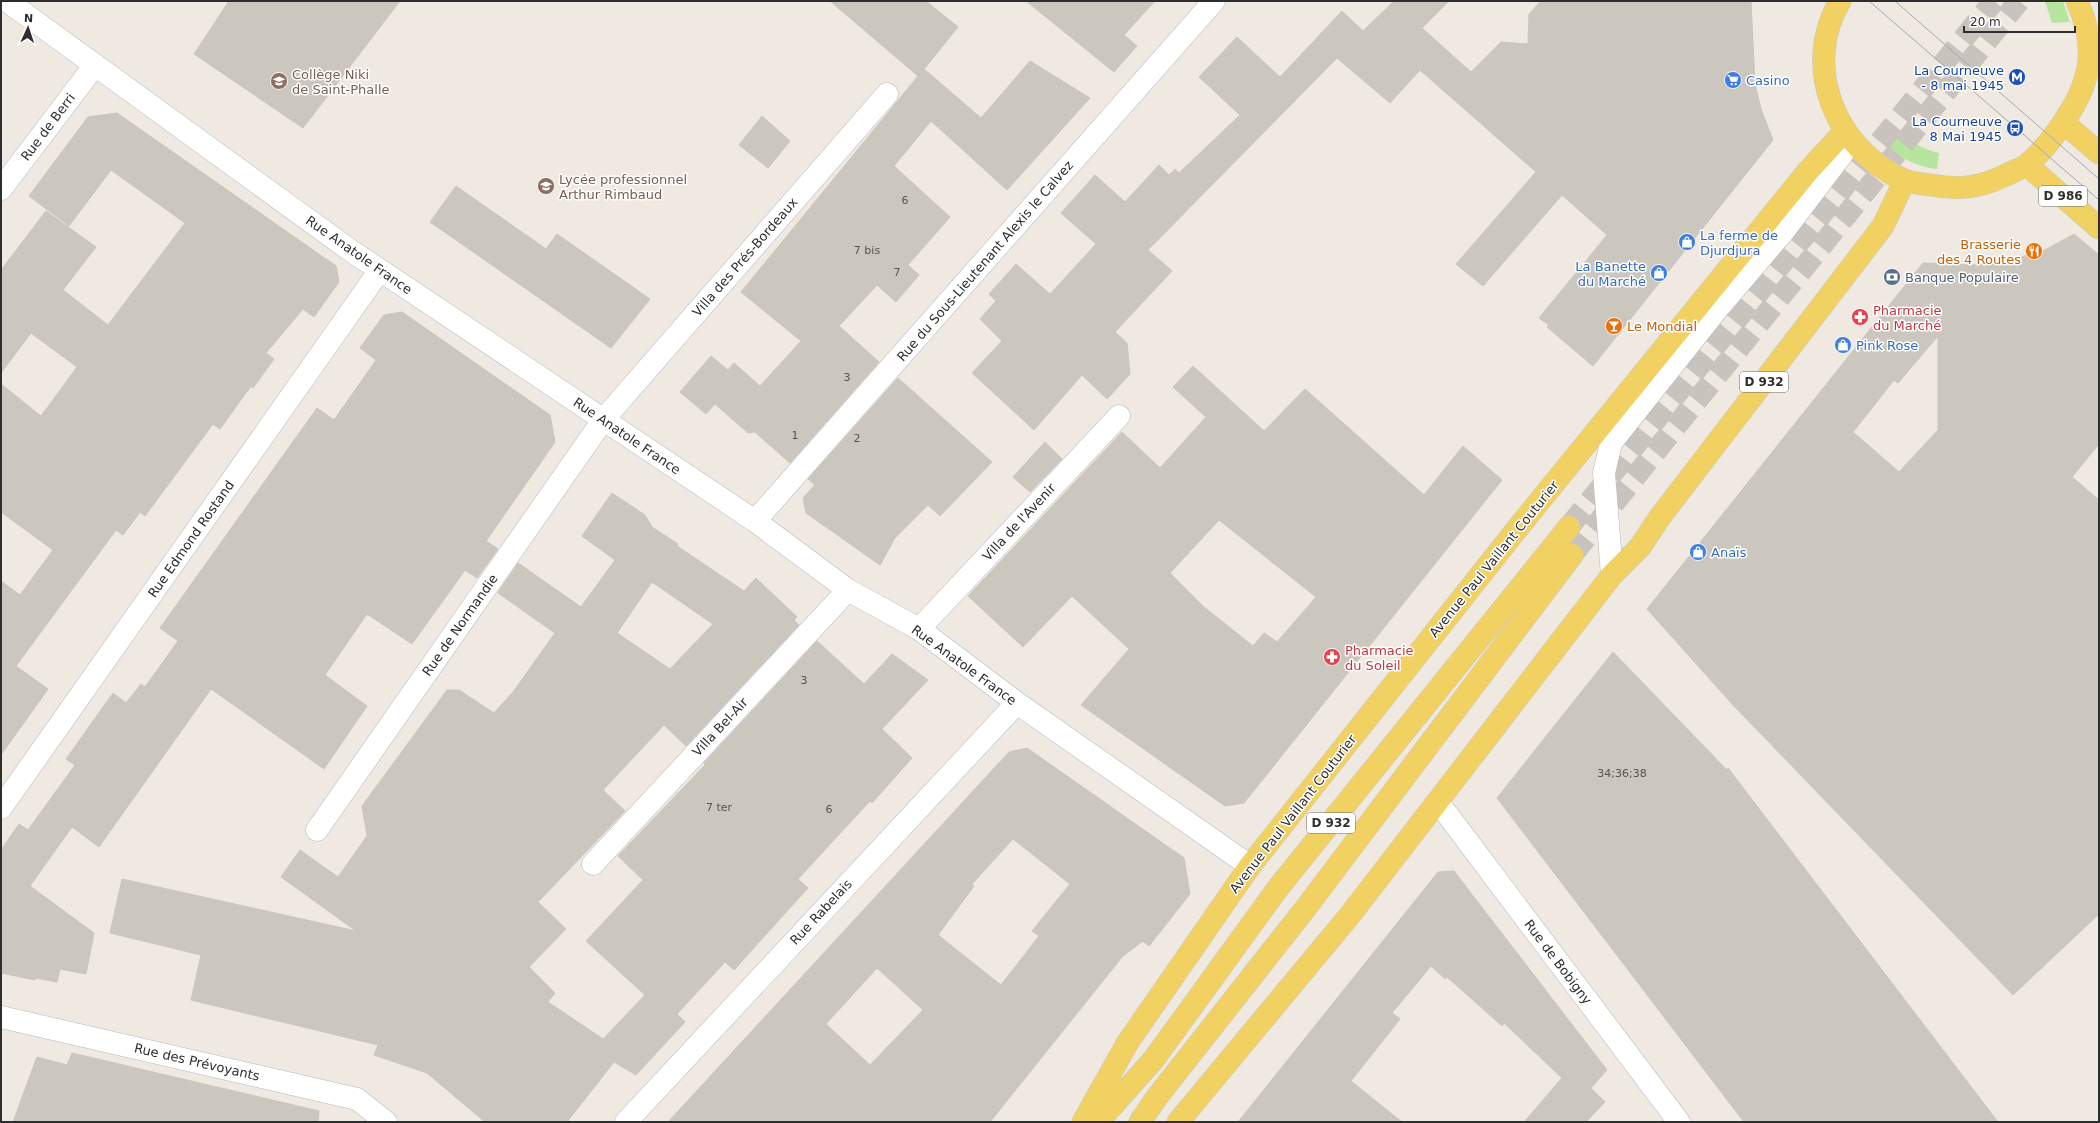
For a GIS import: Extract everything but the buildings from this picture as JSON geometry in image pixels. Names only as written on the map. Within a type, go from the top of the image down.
[{"type":"main road","points":[[1835,4],[1826,39],[1824,54],[1825,78],[1831,103],[1848,136],[1876,164],[1905,180],[1952,189],[1989,184],[2027,164],[2052,139],[2064,123],[2080,96],[2090,62],[2085,19],[2077,1]]},
{"type":"main road","points":[[2064,123],[2099,153]]},
{"type":"main road","name":"Avenue Paul Vaillant Couturier","points":[[1083,1122],[1128,1042],[1250,866],[1593,435],[1808,171],[1848,136]]},
{"type":"main road","name":"D 986","points":[[2027,164],[2099,228]]},
{"type":"main road","name":"D 932","points":[[1178,1122],[1345,921],[1612,575],[1640,547],[1660,517],[1882,226],[1905,180]]},
{"type":"main road","name":"D 932","points":[[1098,1122],[1154,1059],[1278,888],[1569,528]]},
{"type":"main road","name":"D 932","points":[[1140,1122],[1157,1097],[1305,909],[1572,555]]},
{"type":"street","name":"Rue Anatole France","points":[[7,1],[95,64],[219,157],[380,270],[755,521],[848,590],[919,629],[1017,703],[1250,866]]},
{"type":"street","name":"Rue du Sous-Lieutenant Alexis le Calvez","points":[[755,521],[1214,1]]},
{"type":"street","name":"Rue de Berri","points":[[1,189],[95,64]]},
{"type":"street","name":"Villa des Prés-Bordeaux","points":[[604,420],[887,94]]},
{"type":"street","points":[[1612,575],[1604,473],[1611,443],[1719,307],[1783,232],[1848,136]]},
{"type":"street","name":"Rue Edmond Rostand","points":[[1,808],[380,270]]},
{"type":"street","name":"Villa de l'Avenir","points":[[919,629],[1119,416]]},
{"type":"street","name":"Rue de Normandie","points":[[317,830],[604,420]]},
{"type":"street","name":"Villa Bel-Air","points":[[593,864],[848,590]]},
{"type":"street","name":"Rue Rabelais","points":[[626,1122],[1017,703]]},
{"type":"street","name":"Rue de Bobigny","points":[[1438,802],[1679,1122]]},
{"type":"street","name":"Rue des Prévoyants","points":[[1,1017],[356,1099],[386,1122]]},
{"type":"green space","points":[[2045,1],[2063,1],[2070,22],[2052,23]]},
{"type":"green space","points":[[1895,129],[1921,147],[1939,153],[1937,169],[1915,164],[1902,157],[1884,142]]},
{"type":"tunnel","points":[[1569,527],[1994,1]]},
{"type":"tunnel","points":[[1572,555],[2019,1]]},
{"type":"tram line","points":[[1869,1],[2099,200]]},
{"type":"tram line","points":[[1895,1],[2099,179]]},
{"type":"place","name":"La Courneuve - 8 mai 1945","points":[[2017,77]]},
{"type":"place","name":"Casino","points":[[1733,80]]},
{"type":"place","name":"Collège Niki de Saint-Phalle","points":[[279,81]]},
{"type":"place","name":"La Courneuve 8 Mai 1945","points":[[2015,128]]},
{"type":"place","name":"Lycée professionnel Arthur Rimbaud","points":[[546,186]]},
{"type":"place","name":"La ferme de Djurdjura","points":[[1687,242]]},
{"type":"place","name":"Brasserie des 4 Routes","points":[[2034,251]]},
{"type":"place","name":"La Banette du Marché","points":[[1659,273]]},
{"type":"place","name":"Banque Populaire","points":[[1892,277]]},
{"type":"place","name":"Pharmacie du Marché","points":[[1860,317]]},
{"type":"place","name":"Le Mondial","points":[[1614,326]]},
{"type":"place","name":"Pink Rose","points":[[1843,345]]},
{"type":"place","name":"Anaïs","points":[[1698,552]]},
{"type":"place","name":"Pharmacie du Soleil","points":[[1332,657]]}]
